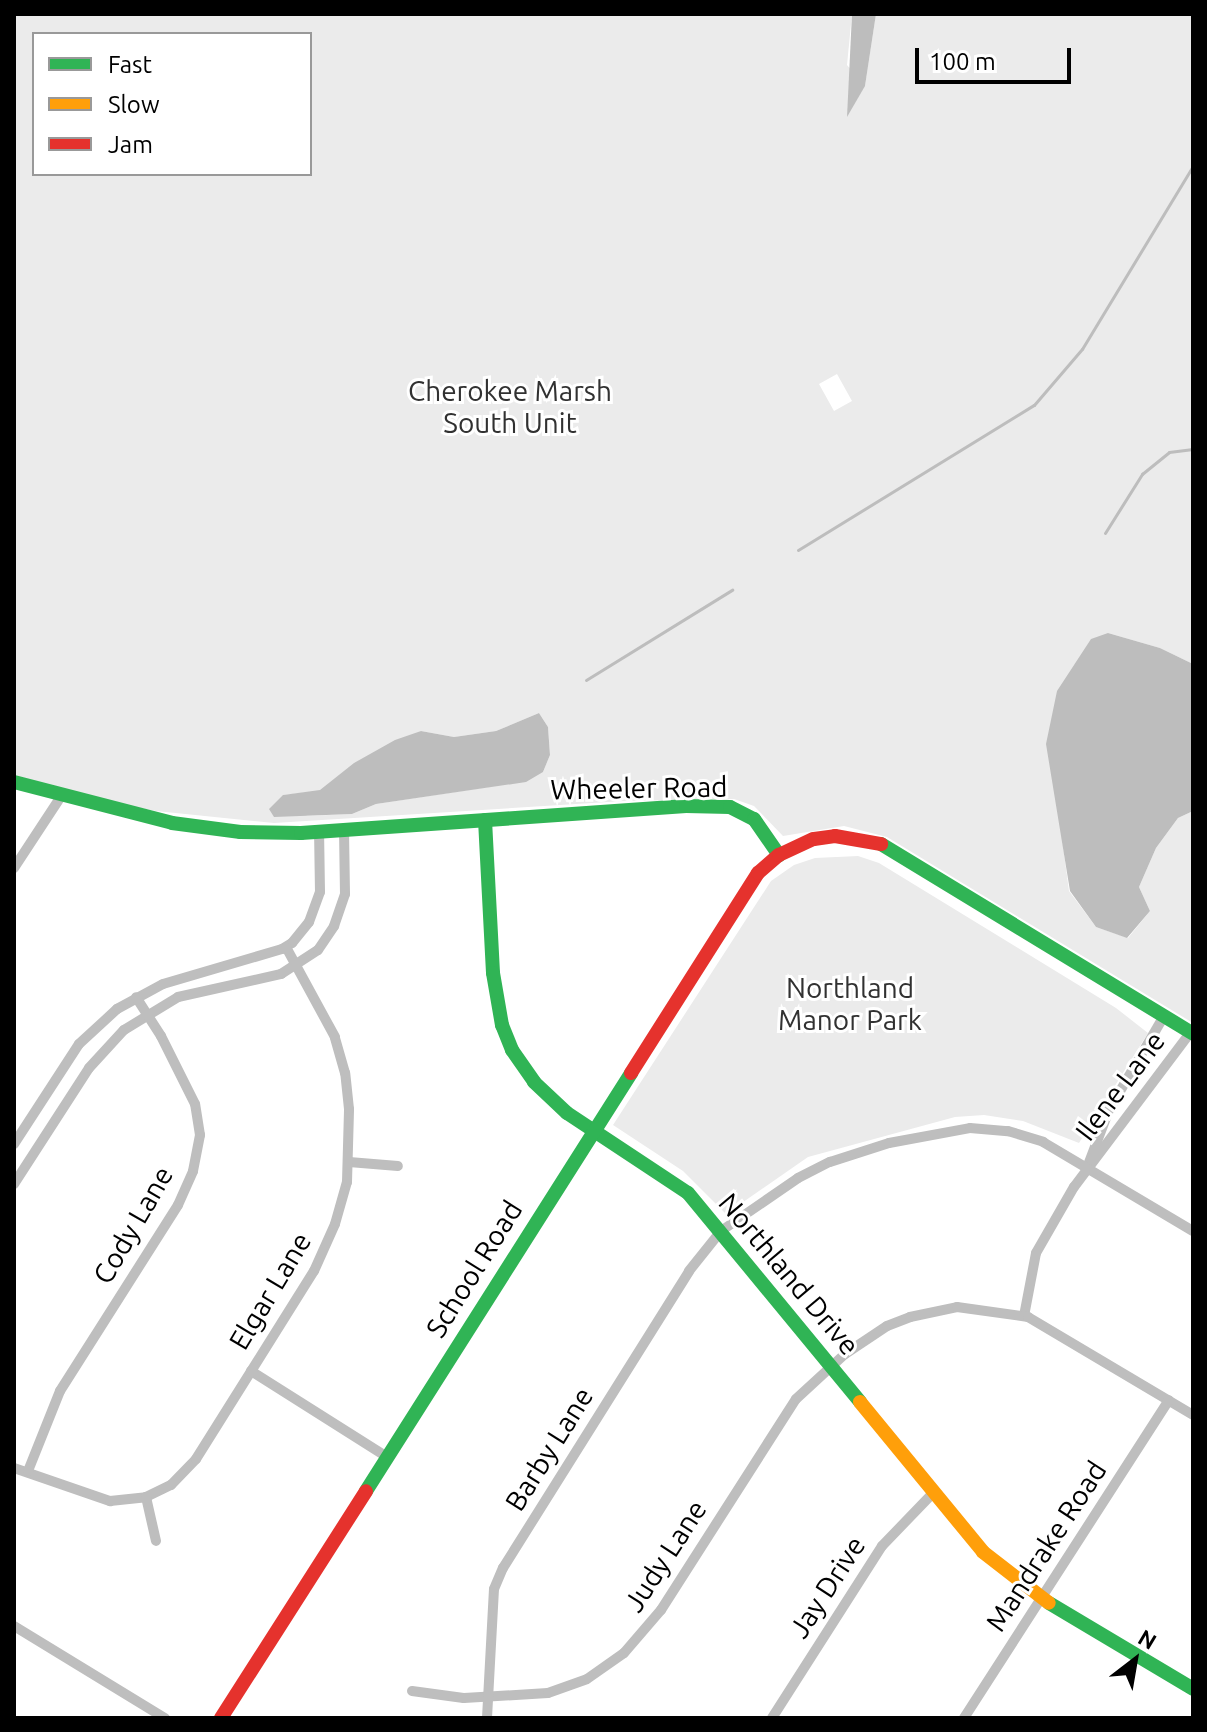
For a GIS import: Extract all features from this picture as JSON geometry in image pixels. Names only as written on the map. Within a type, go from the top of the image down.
[{"type":"street","name":"Wheeler Road","points":[[14,782],[200,828],[279,833],[730,807],[754,819],[779,855]]},
{"type":"street","points":[[14,868],[62,795]]},
{"type":"street","name":"Northland Drive","points":[[485,820],[493,973],[502,1025],[512,1050],[534,1082],[567,1113],[688,1193],[983,1552],[1040,1598],[1193,1689]]},
{"type":"street","points":[[14,1184],[89,1068],[124,1030],[178,997],[281,974],[298,967],[318,950],[340,914],[345,894],[344,830]]},
{"type":"street","points":[[14,1144],[79,1044],[117,1009],[136,997],[194,973],[286,947],[309,922],[320,892],[319,831]]},
{"type":"street","points":[[779,855],[814,839],[835,836],[879,843],[1192,1033]]},
{"type":"street","name":"School Road","points":[[221,1718],[758,873],[779,855]]},
{"type":"street","name":"Elgar Lane","points":[[14,1468],[110,1501],[146,1497],[181,1478],[323,1253],[347,1182],[349,1109],[341,1053],[286,947]]},
{"type":"street","name":"Cody Lane","points":[[28,1471],[60,1391],[178,1205],[193,1171],[200,1135],[195,1104],[136,997]]},
{"type":"street","name":"Ilene Lane","points":[[1024,1316],[1036,1253],[1087,1167],[1109,1110],[1164,1016]]},
{"type":"street","name":"Ilene Lane","points":[[1087,1167],[1105,1150],[1192,1033]]},
{"type":"street","name":"Barby Lane","points":[[487,1718],[494,1589],[503,1568],[689,1271],[721,1231],[798,1178],[830,1162],[889,1143],[957,1130],[1021,1135],[1043,1142],[1193,1231]]},
{"type":"street","points":[[349,1162],[398,1166]]},
{"type":"street","name":"Judy Lane","points":[[412,1691],[487,1698],[561,1690],[595,1674],[634,1645],[661,1610],[796,1399],[831,1365],[887,1326],[943,1308],[985,1309],[1024,1316],[1044,1324],[1193,1415]]},
{"type":"street","points":[[251,1371],[387,1457]]},
{"type":"street","name":"Mandrake Road","points":[[964,1718],[1169,1400]]},
{"type":"street","name":"Jay Drive","points":[[772,1718],[882,1546],[934,1492]]},
{"type":"street","points":[[146,1497],[156,1541]]},
{"type":"street","points":[[14,1626],[165,1718]]},
{"type":"green space","name":"Cherokee Marsh South Unit","points":[[14,14],[852,14],[847,65],[865,86],[876,14],[1193,14],[1193,664],[1160,648],[1108,633],[1060,823],[1069,891],[1096,927],[1128,938],[1150,911],[1139,887],[1156,848],[1178,818],[1193,811],[1193,1023],[887,837],[844,826],[783,836],[754,806],[734,799],[624,801],[274,823],[156,811],[90,798],[14,776]],"holes":[[[837,374],[852,401],[834,411],[819,384]],[[539,713],[548,727],[550,755],[543,772],[488,787],[376,804],[352,814],[307,816],[283,795],[320,791],[421,731],[454,737],[496,731]]]},
{"type":"green space","name":"Northland Manor Park","points":[[858,856],[879,863],[1116,1008],[1148,1033],[1079,1143],[1023,1121],[984,1115],[955,1117],[808,1157],[726,1214],[683,1171],[613,1125],[771,881],[794,865],[815,858]]},
{"type":"shaded area","points":[[852,14],[876,14],[865,86],[847,117]]},
{"type":"shaded area","points":[[1108,633],[1160,648],[1193,664],[1193,811],[1178,818],[1156,848],[1139,887],[1150,911],[1127,938],[1096,927],[1070,891],[1046,744],[1057,691],[1091,639]]},
{"type":"shaded area","points":[[539,713],[548,727],[550,755],[543,772],[526,782],[376,804],[352,814],[274,817],[269,809],[283,795],[320,790],[354,763],[395,740],[421,731],[454,737],[496,731]]},
{"type":"waterway","points":[[798,550],[1034,405],[1082,349],[1193,166]]},
{"type":"waterway","points":[[1105,533],[1142,474],[1169,452],[1193,449]]},
{"type":"waterway","points":[[586,680],[732,590]]},
{"type":"traffic: fast","points":[[14,782],[172,823],[240,832],[301,833],[686,806],[730,807],[754,819],[779,855]]},
{"type":"traffic: fast","points":[[485,820],[493,973],[502,1025],[512,1050],[534,1082],[567,1113],[688,1193],[860,1402]]},
{"type":"traffic: fast","points":[[881,844],[1193,1034]]},
{"type":"traffic: fast","points":[[366,1491],[631,1073]]},
{"type":"traffic: fast","points":[[1049,1603],[1193,1689]]},
{"type":"traffic: slow","points":[[860,1402],[983,1552],[1049,1603]]},
{"type":"traffic: jam","points":[[631,1073],[758,873],[779,855],[814,839],[835,836],[881,844]]},
{"type":"traffic: jam","points":[[221,1718],[366,1491]]}]
